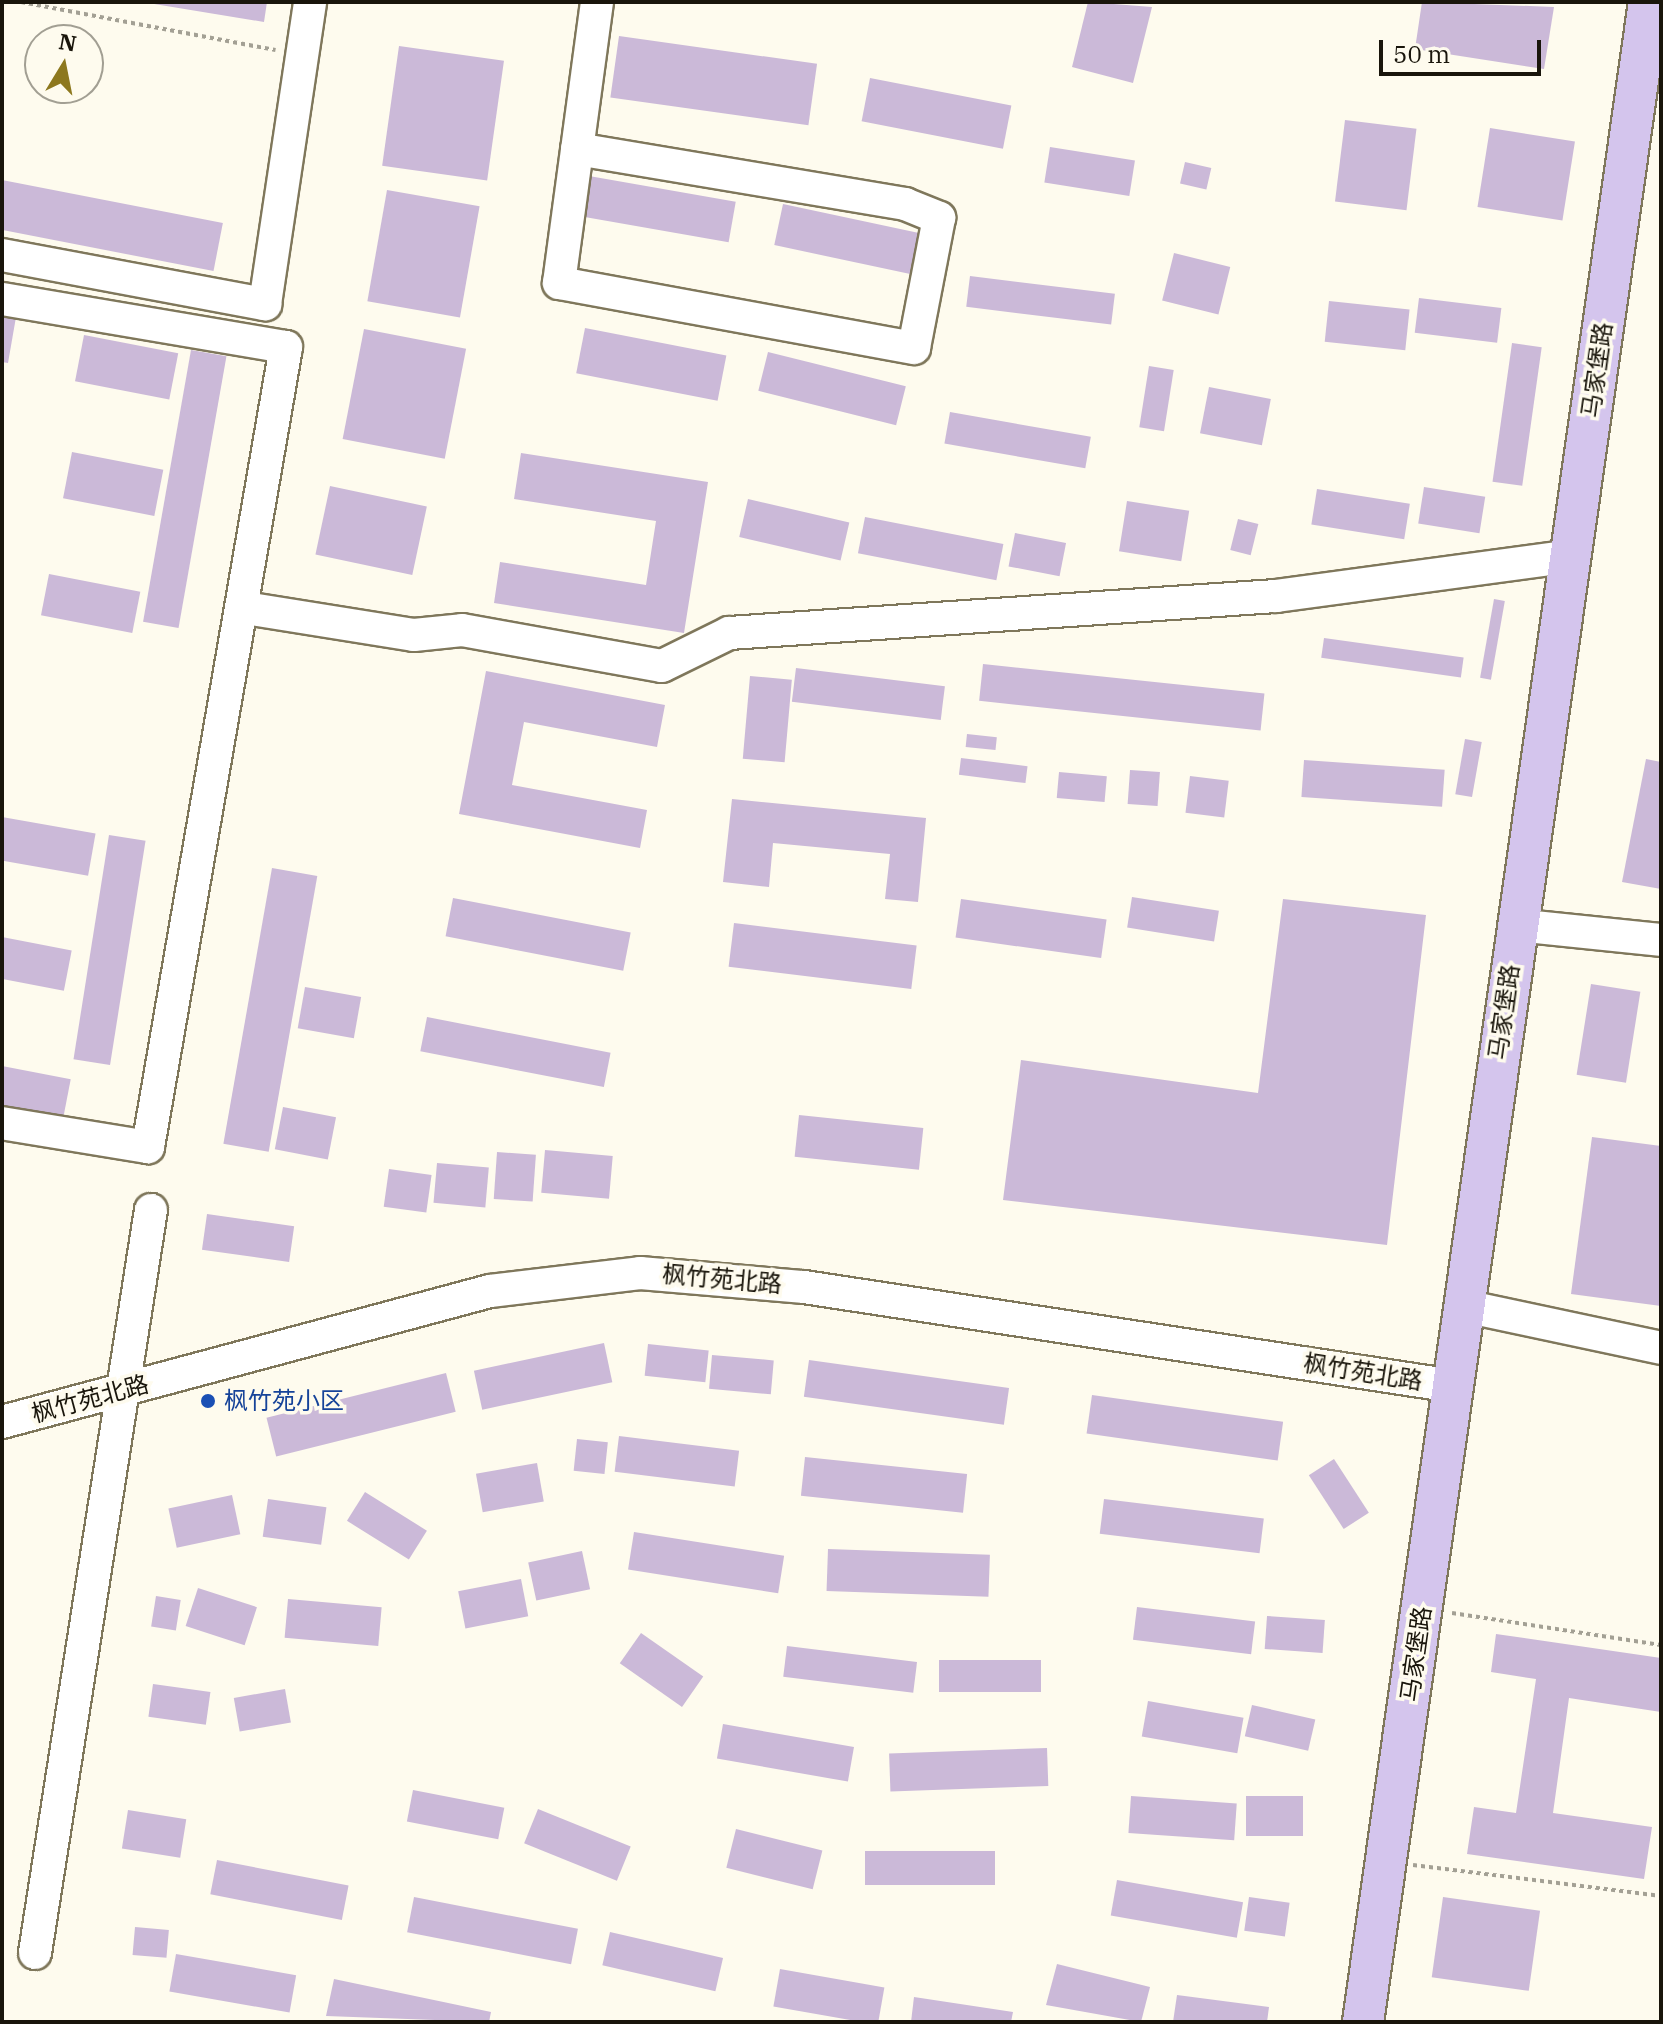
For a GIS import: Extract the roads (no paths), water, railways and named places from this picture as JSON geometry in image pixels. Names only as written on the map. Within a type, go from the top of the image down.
[{"type":"main road","name":"马家堡路","points":[[1363,2022],[1649,2]]},
{"type":"street","points":[[2,255],[265,304],[310,2]]},
{"type":"street","points":[[577,149],[905,204],[939,218],[914,348],[559,283],[577,149],[597,2]]},
{"type":"street","points":[[2,299],[286,347],[245,608],[148,1147],[2,1123]]},
{"type":"street","points":[[245,608],[414,635],[462,630],[662,666],[729,633],[1276,596],[1570,556]]},
{"type":"street","points":[[1516,925],[1661,940]]},
{"type":"street","points":[[35,1953],[118,1391],[151,1210]]},
{"type":"street","name":"枫竹苑北路","points":[[2,1422],[490,1291],[640,1273],[804,1287],[1453,1386]]},
{"type":"street","points":[[1464,1306],[1661,1348]]},
{"type":"place","name":"枫竹苑小区","points":[[208,1401]]}]
